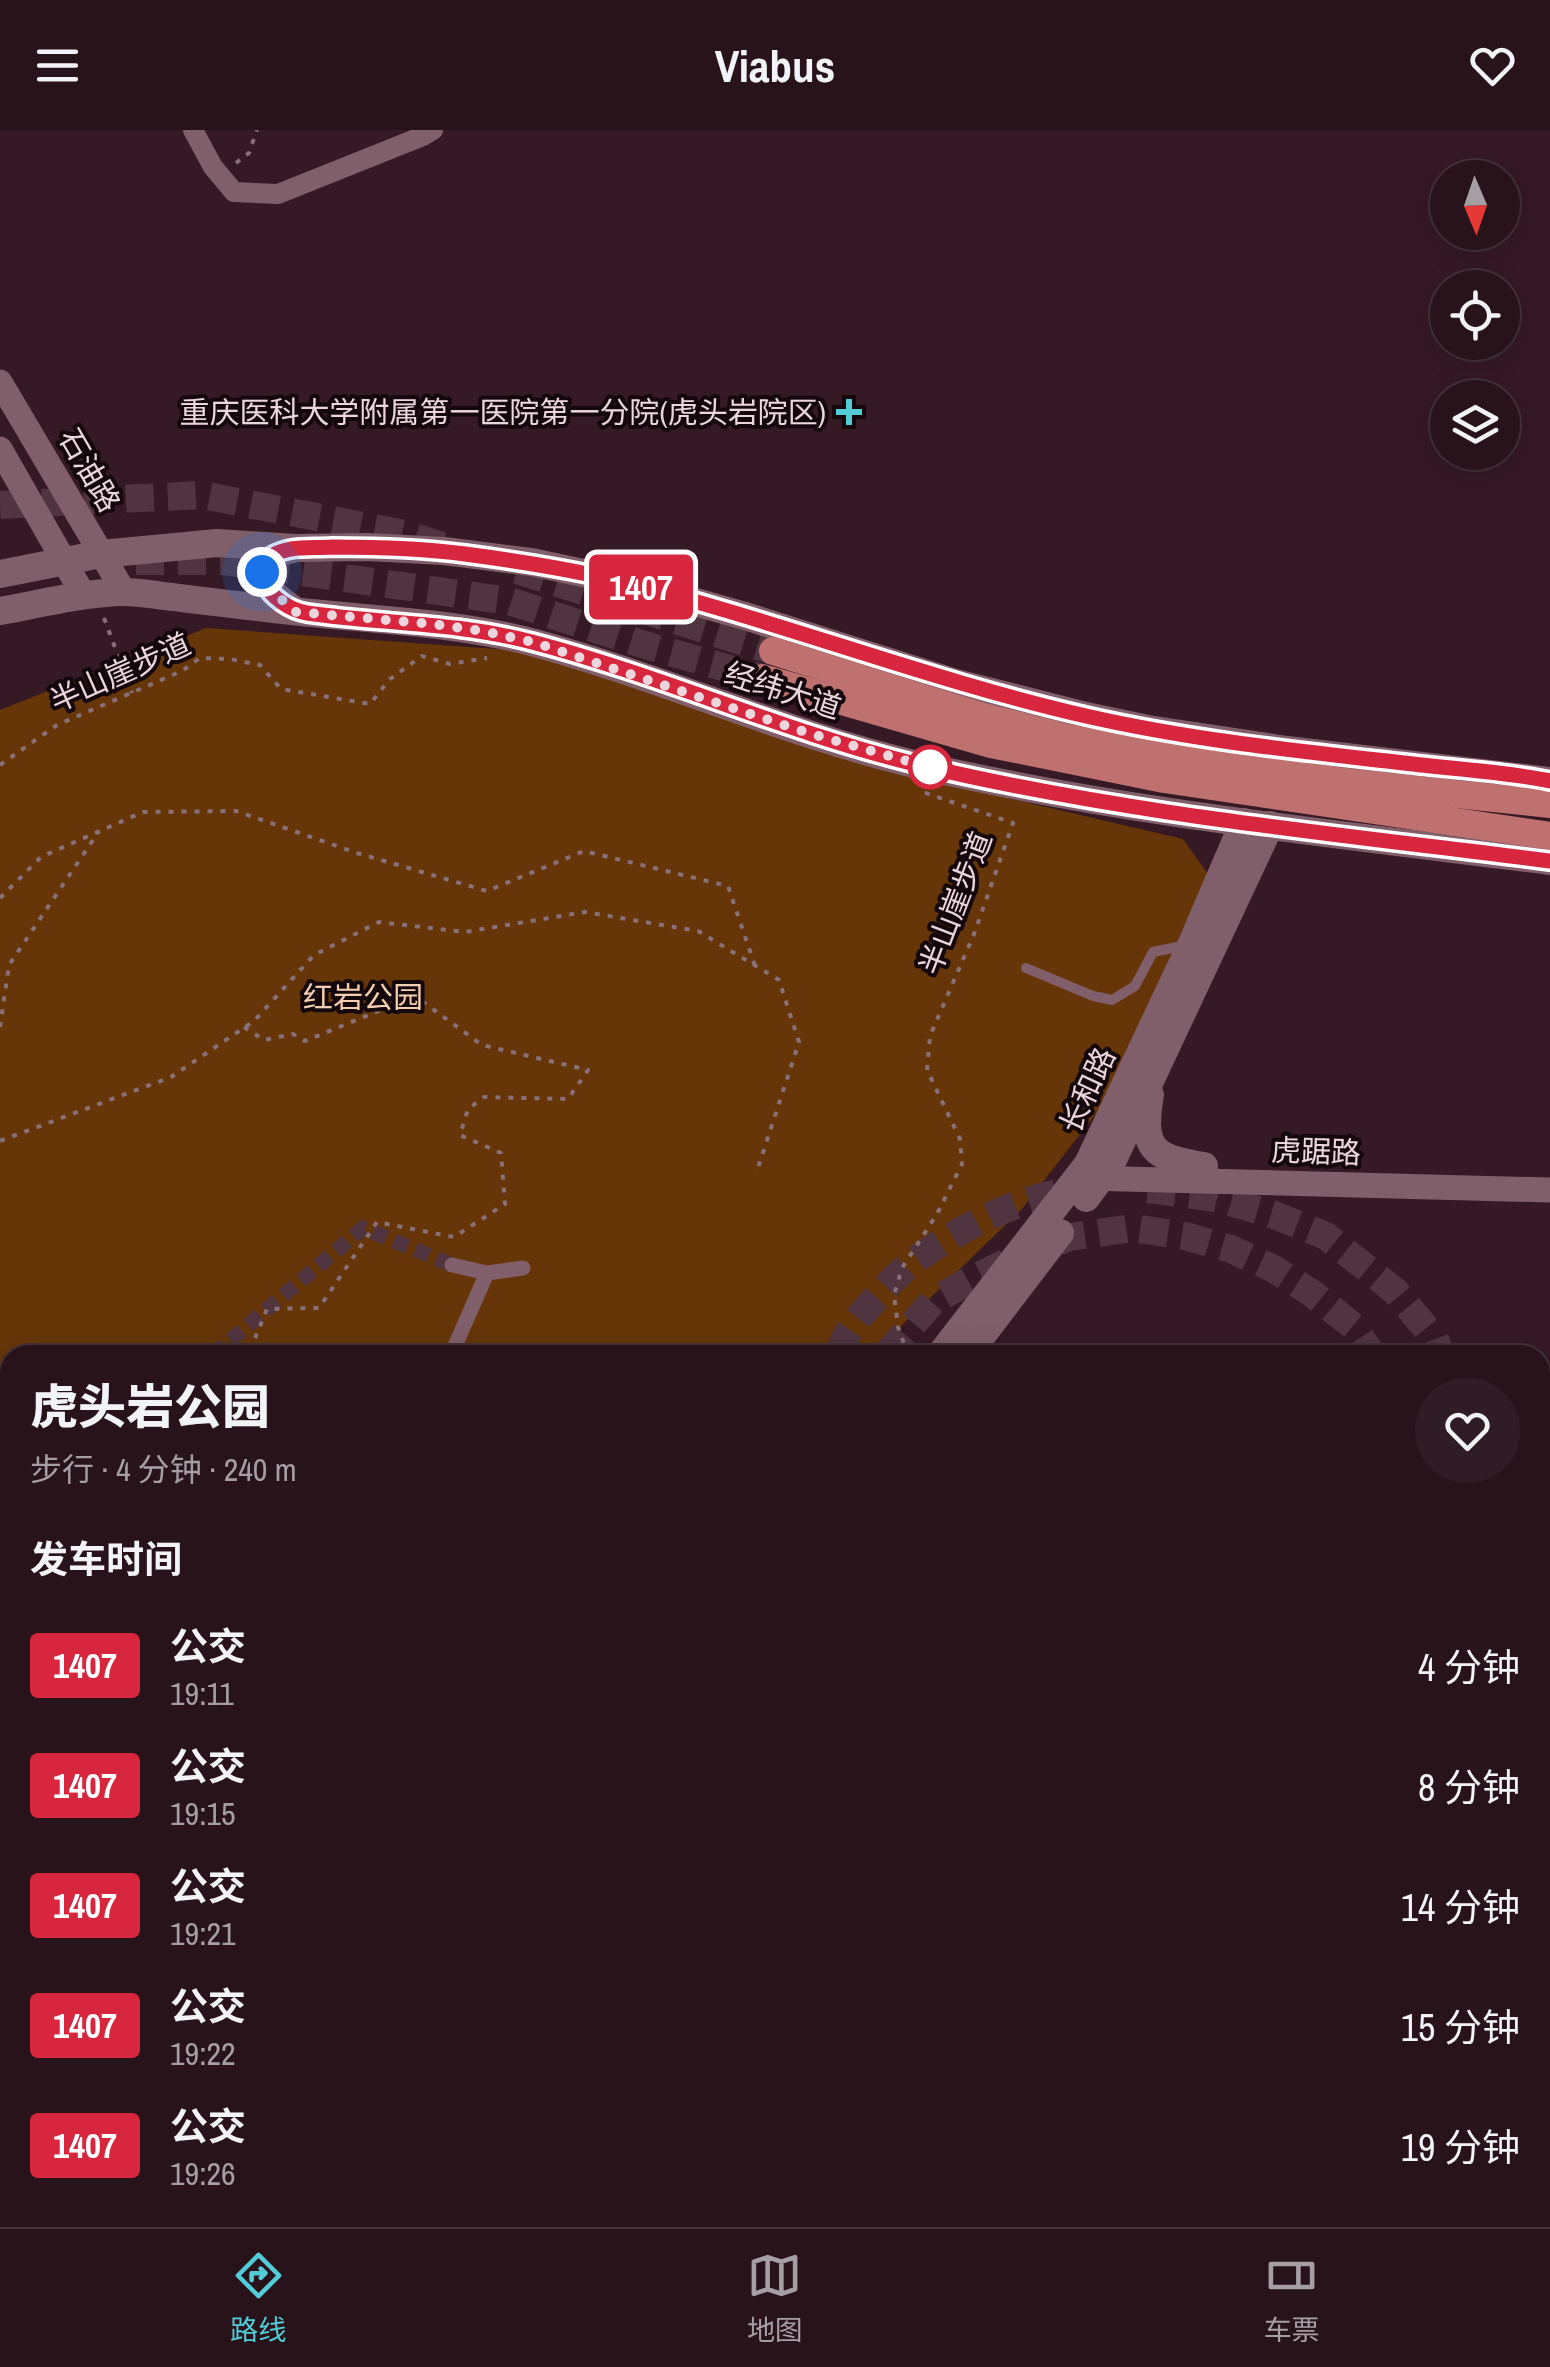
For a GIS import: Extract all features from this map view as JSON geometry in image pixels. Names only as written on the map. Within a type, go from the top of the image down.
[{"type":"main road","name":"经纬大道","points":[[0,574],[100,554],[217,543],[444,551],[531,562],[621,581],[956,683],[1086,716],[1288,750],[1550,781]]},
{"type":"main road","points":[[295,548],[271,555],[262,572],[268,588],[296,612]]},
{"type":"main road","name":"经纬大道","points":[[0,611],[102,594],[482,631],[577,656],[808,733],[1021,788],[1164,812],[1550,861]]},
{"type":"main road","points":[[773,650],[983,717],[1072,739],[1352,783],[1550,804]]},
{"type":"main road","points":[[762,678],[991,744],[1164,779],[1550,836]]},
{"type":"main road","name":"长和路","points":[[948,1345],[1095,1171],[1192,944],[1257,824]]},
{"type":"main road","name":"长和路","points":[[974,1345],[1095,1171],[1159,1065],[1257,824]]},
{"type":"main road","points":[[1159,1065],[1148,1105],[1152,1144],[1164,1158],[1204,1166]]},
{"type":"street","points":[[192,130],[213,167],[234,192],[278,194],[433,130]]},
{"type":"street","name":"石油路","points":[[0,382],[100,554],[102,594]]},
{"type":"street","points":[[0,449],[66,560],[102,594]]},
{"type":"street","name":"虎踞路","points":[[1095,1171],[1204,1166],[1550,1174]]},
{"type":"street","name":"虎踞路","points":[[1095,1171],[1550,1190]]},
{"type":"street","points":[[452,1265],[488,1272],[523,1268]]},
{"type":"street","points":[[455,1345],[488,1272]]},
{"type":"lane","points":[[1026,968],[1112,1000],[1135,986],[1153,952],[1192,944]]},
{"type":"path","points":[[220,175],[249,153],[257,130]]},
{"type":"path","points":[[102,594],[105,623],[132,694]]},
{"type":"path","name":"半山崖步道","points":[[0,765],[57,726],[132,694],[200,658],[230,658],[260,665],[281,689],[370,704],[390,680],[422,656],[450,664],[498,656]]},
{"type":"path","name":"半山崖步道","points":[[904,1345],[894,1295],[902,1268],[937,1214],[962,1164],[960,1139],[928,1070],[930,1036],[974,934],[1013,823],[924,792]]},
{"type":"path","points":[[0,898],[41,857],[144,812],[236,811],[357,853],[487,891],[584,851],[728,886],[756,966]]},
{"type":"path","points":[[0,1027],[8,965],[99,831]]},
{"type":"path","points":[[0,1142],[171,1077],[254,1021],[314,955],[379,922],[465,932],[584,912],[698,931],[779,980],[799,1042],[756,1174]]},
{"type":"path","points":[[244,1027],[264,1040],[293,1034],[305,1041],[415,996],[482,1045],[588,1070],[568,1099],[484,1097],[468,1109],[460,1136],[501,1154],[505,1204],[454,1237],[377,1222],[318,1308],[267,1309],[252,1345]]},
{"type":"green space","name":"红岩公园","points":[[206,628],[552,653],[887,770],[1183,839],[1208,874],[1101,1107],[1022,1209],[881,1345],[0,1345],[0,710]]},
{"type":"tunnel","points":[[0,505],[202,495],[405,534],[442,546]]},
{"type":"tunnel","points":[[136,561],[223,561],[509,601],[762,678]]},
{"type":"tunnel","points":[[517,570],[773,651]]},
{"type":"tunnel","points":[[1148,1189],[1216,1198],[1272,1214],[1326,1236],[1395,1291],[1437,1345]]},
{"type":"tunnel","points":[[843,1345],[871,1304],[904,1269],[928,1251],[1013,1206],[1080,1190]]},
{"type":"tunnel","points":[[225,1345],[363,1228],[452,1265]]},
{"type":"tunnel","points":[[895,1345],[933,1301],[974,1278],[1070,1237],[1133,1228],[1185,1236],[1231,1249],[1274,1269],[1353,1326],[1365,1345]]},
{"type":"bus line","name":"1407","points":[[1550,781],[1288,750],[1086,716],[956,683],[621,581],[531,562],[444,551],[295,548],[271,555],[262,566],[268,588],[296,612],[432,624],[533,642],[808,733],[1021,788],[1164,812],[1550,861]]},
{"type":"place","name":"重庆医科大学附属第一医院第一分院(虎头岩院区)","points":[[849,412]]},
{"type":"route","points":[[262,572],[268,588],[296,612],[432,624],[533,642],[808,733],[930,767]]}]
